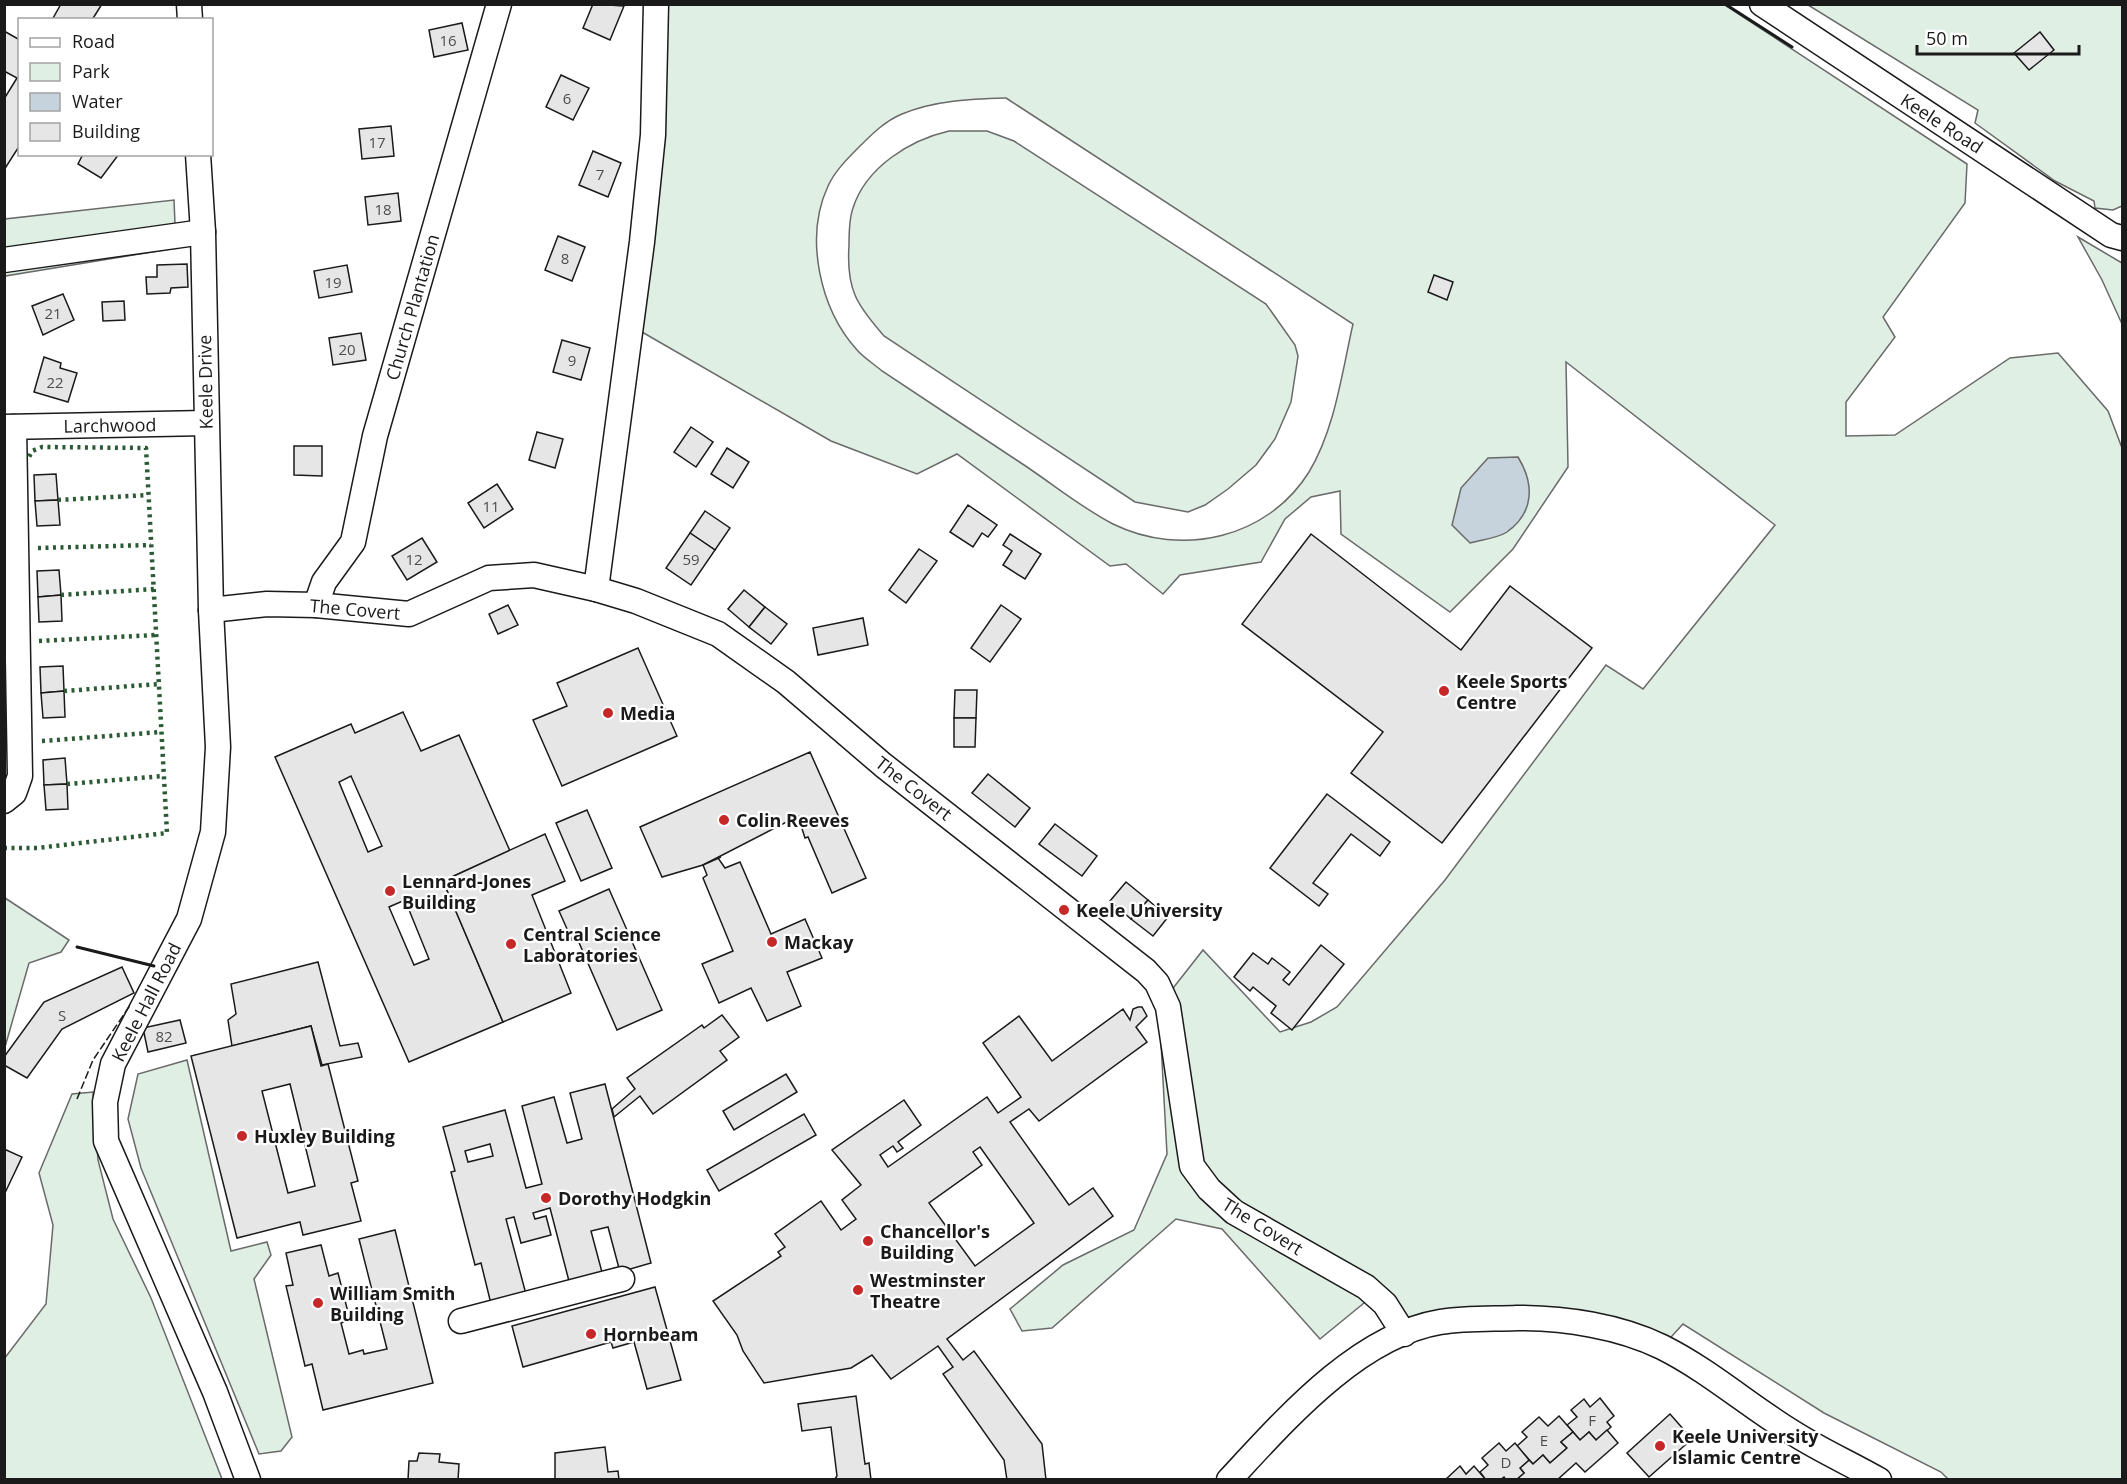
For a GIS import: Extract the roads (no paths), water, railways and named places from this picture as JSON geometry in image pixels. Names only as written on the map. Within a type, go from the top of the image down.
[{"type":"street","name":"Church Plantation","points":[[316,604],[324,582],[353,542],[375,436],[499,4]]},
{"type":"street","points":[[596,589],[642,242],[653,135],[656,4]]},
{"type":"street","name":"Keele Road","points":[[1762,4],[2111,235],[2122,238]]},
{"type":"street","name":"Keele Drive","points":[[198,156],[211,610]]},
{"type":"street","points":[[4,260],[202,232]]},
{"type":"street","name":"Larchwood","points":[[4,801],[14,793],[20,776],[9,427],[206,423]]},
{"type":"street","name":"The Covert","points":[[211,610],[267,604],[316,604],[409,614],[489,578],[534,575],[596,589],[718,634],[786,682],[883,765],[1146,971],[1157,983],[1168,1007],[1192,1166],[1209,1189],[1234,1212],[1366,1287],[1385,1304],[1404,1334]]},
{"type":"street","name":"Keele Hall Road","points":[[211,610],[218,747],[213,832],[189,919],[113,1064],[105,1102],[106,1141],[215,1392],[248,1479]]},
{"type":"street","points":[[460,1321],[622,1279]]},
{"type":"street","points":[[1229,1479],[1309,1396],[1347,1366],[1404,1334],[1438,1322],[1532,1318],[1578,1322],[1643,1339],[1698,1368],[1795,1434],[1879,1479]]},
{"type":"water","points":[[1518,457],[1529,487],[1529,497],[1523,516],[1507,532],[1470,543],[1452,525],[1461,488],[1488,458]]},
{"type":"place","name":"Keele Sports Centre","points":[[1444,691]]},
{"type":"place","name":"Media","points":[[608,713]]},
{"type":"place","name":"Colin Reeves","points":[[724,820]]},
{"type":"place","name":"Lennard-Jones Building","points":[[390,891]]},
{"type":"place","name":"Keele University","points":[[1064,910]]},
{"type":"place","name":"Mackay","points":[[772,942]]},
{"type":"place","name":"Central Science Laboratories","points":[[511,944]]},
{"type":"place","name":"Huxley Building","points":[[242,1136]]},
{"type":"place","name":"Dorothy Hodgkin","points":[[546,1198]]},
{"type":"place","name":"Chancellor's Building","points":[[868,1241]]},
{"type":"place","name":"Westminster Theatre","points":[[858,1290]]},
{"type":"place","name":"William Smith Building","points":[[318,1303]]},
{"type":"place","name":"Hornbeam","points":[[591,1334]]},
{"type":"place","name":"Keele University Islamic Centre","points":[[1660,1446]]}]
